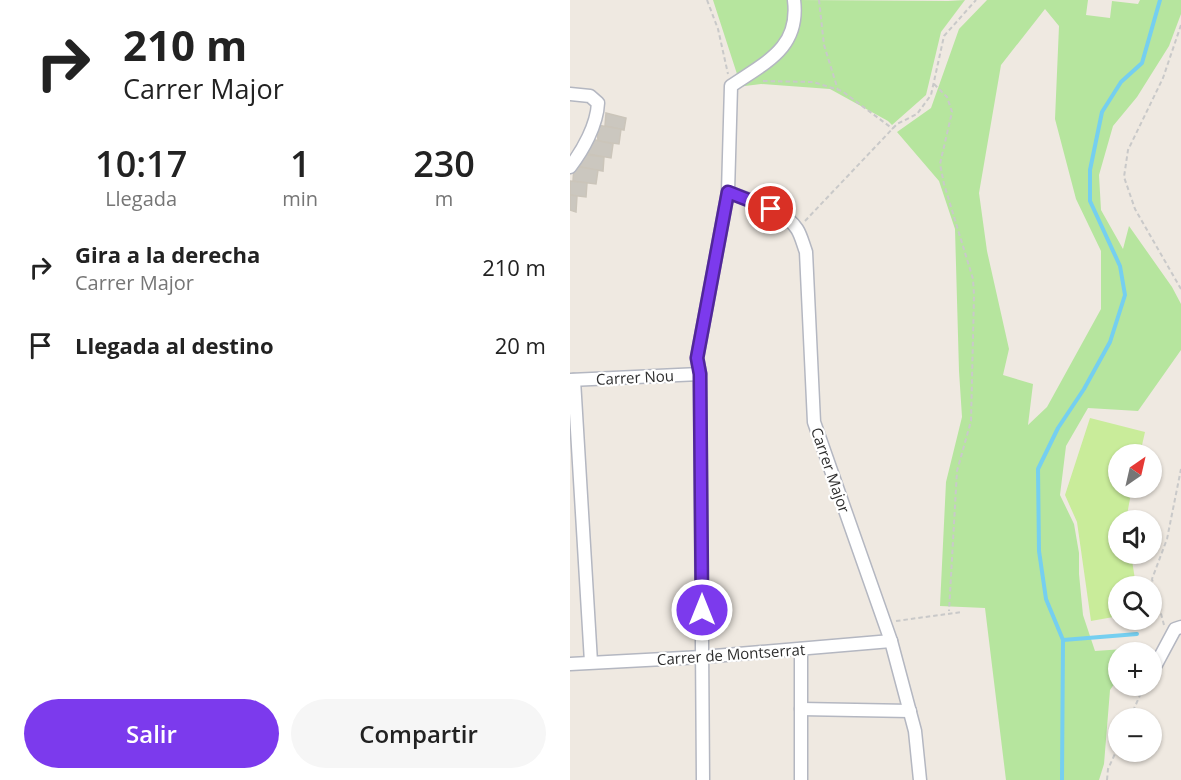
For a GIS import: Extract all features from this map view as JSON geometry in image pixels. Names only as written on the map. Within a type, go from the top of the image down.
[{"type":"street","points":[[703,780],[700,374],[697,358],[728,192],[731,86],[780,53],[791,36],[796,14],[794,0]]},
{"type":"street","points":[[570,94],[590,96],[598,103],[598,115],[570,167]]},
{"type":"street","points":[[728,192],[771,209],[789,220],[798,229]]},
{"type":"street","name":"Carrer Major","points":[[798,229],[806,252],[814,422],[891,641],[915,731],[920,780]]},
{"type":"street","name":"Carrer Nou","points":[[572,380],[700,374]]},
{"type":"street","points":[[572,380],[591,662]]},
{"type":"street","points":[[1162,653],[1175,629],[1181,627]]},
{"type":"street","name":"Carrer de Montserrat","points":[[570,664],[702,657],[891,641]]},
{"type":"street","points":[[801,649],[801,780]]},
{"type":"street","points":[[801,709],[910,711]]},
{"type":"path","points":[[707,0],[718,29],[731,86]]},
{"type":"path","points":[[819,0],[824,45],[838,90]]},
{"type":"path","points":[[798,229],[897,124],[917,114],[931,95],[944,36],[976,0]]},
{"type":"path","points":[[1181,25],[1164,78],[1128,150],[1124,177],[1135,209],[1181,289]]},
{"type":"path","points":[[761,81],[813,82],[843,91],[893,129]]},
{"type":"path","points":[[934,84],[947,97],[952,112],[940,164],[944,184],[974,279],[972,421],[957,471],[949,611]]},
{"type":"path","points":[[1164,626],[1152,579],[1167,539],[1181,469]]},
{"type":"path","points":[[885,622],[962,612]]},
{"type":"path","points":[[1107,780],[1111,762]]},
{"type":"green space","points":[[713,0],[787,0],[790,13],[784,36],[768,53],[737,74]]},
{"type":"green space","points":[[799,0],[965,0],[941,32],[926,95],[892,125],[830,89],[761,84],[737,87],[784,53],[792,42],[801,16]]},
{"type":"green space","points":[[987,0],[1088,0],[1086,15],[1110,18],[1112,1],[1138,4],[1140,0],[1181,0],[1181,14],[1169,46],[1137,97],[1113,126],[1099,175],[1101,210],[1123,249],[1129,226],[1172,287],[1181,304],[1181,350],[1138,411],[1088,408],[1066,446],[1060,495],[1074,524],[1079,553],[1083,615],[1095,651],[1108,650],[1110,696],[1104,764],[1099,780],[1006,780],[985,608],[940,606],[946,482],[962,417],[955,229],[939,181],[897,132],[931,108],[959,29]],"holes":[[[1045,9],[1059,26],[1055,119],[1076,199],[1101,251],[1101,309],[1047,407],[1028,425],[1033,384],[1003,375],[1009,349],[987,251],[979,193],[1001,65]]]},
{"type":"green space","points":[[1090,418],[1145,432],[1142,444],[1108,444],[1108,498],[1130,498],[1128,510],[1108,510],[1108,564],[1133,564],[1134,576],[1108,576],[1108,618],[1091,621],[1077,522],[1065,495]]},
{"type":"building","points":[[606,113],[626,118],[624,130],[605,126]]},
{"type":"building","points":[[597,125],[621,129],[619,144],[598,141]]},
{"type":"building","points":[[591,139],[613,144],[611,158],[588,154]]},
{"type":"building","points":[[581,154],[604,157],[603,171],[580,167]]},
{"type":"building","points":[[574,166],[598,170],[596,184],[573,181]]},
{"type":"building","points":[[570,181],[587,183],[586,197],[570,195]]},
{"type":"building","points":[[570,195],[577,196],[576,212],[570,210]]},
{"type":"waterway","points":[[1062,780],[1063,640],[1046,599],[1039,551],[1038,469],[1058,428],[1084,389],[1110,342],[1125,295],[1120,266],[1090,201],[1090,170],[1102,112],[1121,82],[1142,63],[1160,0]]},
{"type":"waterway","points":[[1063,640],[1137,634]]},
{"type":"route","points":[[702,610],[700,374],[697,358],[728,192],[771,209]]}]
